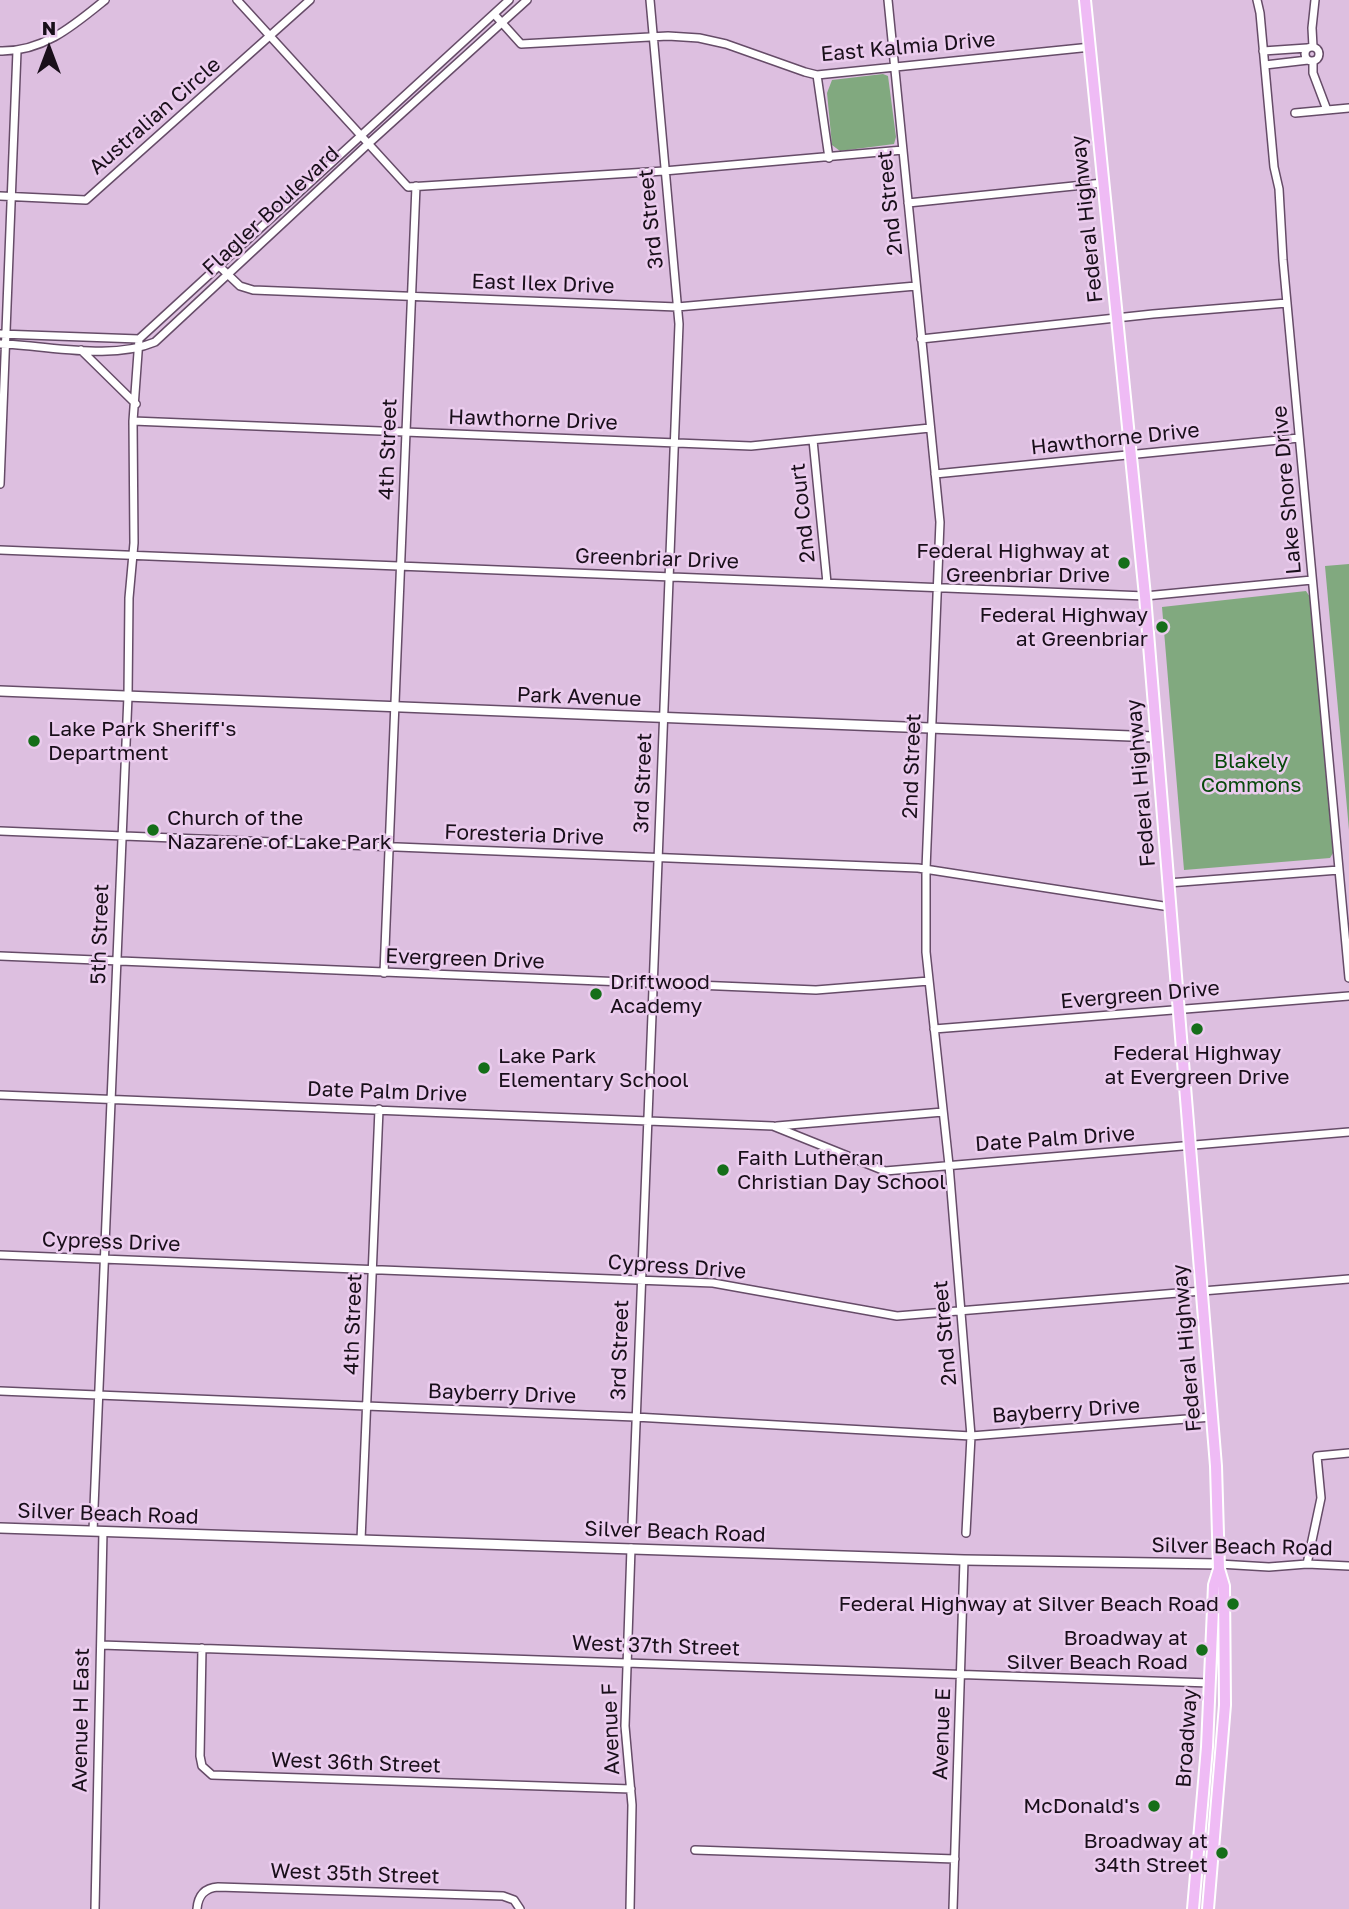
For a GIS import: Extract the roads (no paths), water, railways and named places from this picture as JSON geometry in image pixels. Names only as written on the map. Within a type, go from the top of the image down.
[{"type":"main road","name":"Federal Highway","points":[[1086,0],[1145,596],[1212,1417],[1219,1567]]},
{"type":"main road","name":"Broadway","points":[[1193,1909],[1207,1747],[1214,1585],[1219,1567]]},
{"type":"main road","name":"Broadway","points":[[1208,1909],[1225,1705],[1224,1586],[1219,1567]]},
{"type":"main road","points":[[1207,1747],[1213,1756],[1207,1822],[1209,1832],[1215,1836]]},
{"type":"street","points":[[0,51],[17,51],[60,35],[105,0]]},
{"type":"street","points":[[237,0],[408,187],[664,172],[903,150]]},
{"type":"street","name":"Australian Circle","points":[[0,196],[86,200],[310,0]]},
{"type":"street","name":"Flagler Boulevard","points":[[139,339],[509,0]]},
{"type":"street","name":"Flagler Boulevard","points":[[138,349],[155,342],[527,0]]},
{"type":"street","name":"3rd Street","points":[[632,1527],[679,324],[650,0]]},
{"type":"street","name":"2nd Street","points":[[888,0],[940,522],[926,869],[926,952],[948,1165],[971,1436],[966,1533]]},
{"type":"street","name":"Lake Shore Drive","points":[[1256,0],[1274,167],[1279,189],[1299,439],[1349,978]]},
{"type":"street","points":[[1315,0],[1310,47],[1304,55],[1310,61],[1327,110]]},
{"type":"street","name":"East Kalmia Drive","points":[[494,14],[521,44],[654,37],[699,38],[726,44],[817,75],[1091,47]]},
{"type":"street","points":[[1263,51],[1310,47],[1319,54],[1310,61],[1265,65]]},
{"type":"street","points":[[0,484],[3,334],[12,196],[17,51]]},
{"type":"street","points":[[817,75],[829,158]]},
{"type":"street","points":[[1295,113],[1349,108]]},
{"type":"street","points":[[908,203],[1103,183]]},
{"type":"street","name":"4th Street","points":[[384,973],[416,186]]},
{"type":"street","name":"East Ilex Drive","points":[[219,266],[240,286],[253,290],[677,307],[916,286]]},
{"type":"street","points":[[922,339],[1153,314],[1287,303]]},
{"type":"street","points":[[3,334],[139,339]]},
{"type":"street","name":"5th Street","points":[[98,1531],[99,1395],[128,696],[134,421],[139,339]]},
{"type":"street","points":[[3,344],[81,350],[138,349]]},
{"type":"street","points":[[81,350],[136,404]]},
{"type":"street","name":"Hawthorne Drive","points":[[134,421],[751,446],[930,428]]},
{"type":"street","name":"Hawthorne Drive","points":[[935,474],[1299,439]]},
{"type":"street","name":"2nd Court","points":[[813,440],[827,583]]},
{"type":"street","name":"Greenbriar Drive","points":[[0,550],[1145,596],[1312,580]]},
{"type":"street","name":"Park Avenue","points":[[0,691],[1156,737]]},
{"type":"street","name":"Foresteria Drive","points":[[0,831],[926,869],[1170,908]]},
{"type":"street","points":[[1168,883],[1339,870]]},
{"type":"street","name":"Evergreen Drive","points":[[0,956],[816,990],[929,981]]},
{"type":"street","name":"Evergreen Drive","points":[[934,1029],[1349,996]]},
{"type":"street","name":"Date Palm Drive","points":[[0,1095],[773,1126],[943,1112]]},
{"type":"street","name":"4th Street","points":[[362,1540],[379,1109]]},
{"type":"street","name":"Date Palm Drive","points":[[773,1126],[885,1171],[1349,1132]]},
{"type":"street","name":"Cypress Drive","points":[[0,1255],[713,1283],[897,1316],[1349,1279]]},
{"type":"street","name":"Bayberry Drive","points":[[0,1391],[635,1417],[971,1436],[1212,1417]]},
{"type":"street","points":[[1307,1564],[1321,1498],[1317,1456],[1349,1452]]},
{"type":"street","name":"Silver Beach Road","points":[[0,1528],[964,1560],[1219,1567],[1307,1564],[1349,1566]]},
{"type":"street","name":"Avenue H East","points":[[95,1909],[100,1645],[98,1531]]},
{"type":"street","name":"Avenue F","points":[[630,1909],[631,1789],[625,1726],[631,1548]]},
{"type":"street","name":"Avenue E","points":[[953,1909],[964,1560]]},
{"type":"street","name":"West 37th Street","points":[[100,1645],[1210,1683]]},
{"type":"street","name":"West 36th Street","points":[[202,1648],[200,1756],[202,1766],[212,1775],[631,1789]]},
{"type":"street","points":[[695,1850],[955,1859]]},
{"type":"street","name":"West 35th Street","points":[[197,1909],[205,1890],[218,1887],[503,1896],[514,1900],[520,1909]]},
{"type":"place","name":"Federal Highway at Greenbriar Drive","points":[[1124,563]]},
{"type":"place","name":"Federal Highway at Greenbriar","points":[[1162,627]]},
{"type":"place","name":"Lake Park Sheriff's Department","points":[[34,741]]},
{"type":"place","name":"Church of the Nazarene of Lake Park","points":[[153,830]]},
{"type":"place","name":"Driftwood Academy","points":[[596,994]]},
{"type":"place","name":"Federal Highway at Evergreen Drive","points":[[1197,1029]]},
{"type":"place","name":"Lake Park Elementary School","points":[[484,1068]]},
{"type":"place","name":"Faith Lutheran Christian Day School","points":[[723,1170]]},
{"type":"place","name":"Federal Highway at Silver Beach Road","points":[[1233,1604]]},
{"type":"place","name":"Broadway at Silver Beach Road","points":[[1202,1650]]},
{"type":"place","name":"McDonald's","points":[[1154,1806]]},
{"type":"place","name":"Broadway at 34th Street","points":[[1222,1853]]},
{"type":"park label","name":"Blakely Commons","points":[[1251,773]]}]
